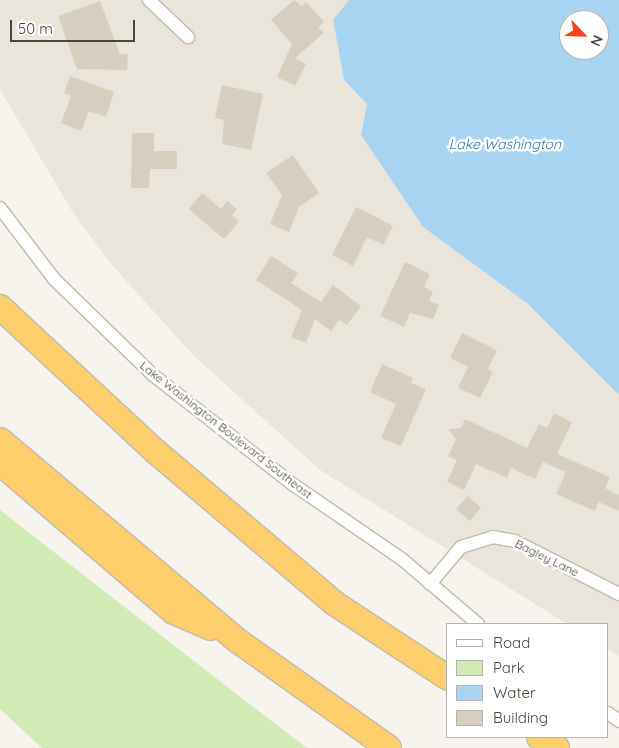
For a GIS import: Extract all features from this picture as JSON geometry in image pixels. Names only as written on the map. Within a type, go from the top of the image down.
[{"type":"highway","points":[[0,306],[155,451],[334,603],[446,677]]},
{"type":"highway","points":[[0,440],[238,641],[389,748]]},
{"type":"highway","points":[[0,464],[174,612],[238,641]]},
{"type":"highway","points":[[541,738],[557,748]]},
{"type":"street","points":[[149,0],[188,37]]},
{"type":"street","name":"Lake Washington Boulevard Southeast","points":[[0,208],[54,279],[153,375],[430,584],[477,623]]},
{"type":"street","name":"Bagley Lane","points":[[430,584],[462,547],[504,538],[619,594]]},
{"type":"shaded area","points":[[0,0],[349,0],[333,20],[344,80],[367,104],[361,135],[423,227],[528,304],[619,395],[619,656],[609,650],[609,623],[565,623],[320,470],[192,354],[112,265],[72,211],[0,90]]},
{"type":"green space","points":[[0,510],[307,748],[42,748],[0,709]]},
{"type":"water","name":"Lake Washington","points":[[349,0],[619,0],[619,395],[528,304],[423,227],[361,135],[367,104],[344,80],[333,20]]},
{"type":"building","points":[[294,0],[302,6],[306,2],[324,22],[318,27],[324,33],[295,58],[306,64],[295,86],[277,77],[292,44],[271,20]]},
{"type":"building","points":[[100,1],[120,54],[128,54],[127,70],[77,69],[58,16]]},
{"type":"building","points":[[70,76],[114,92],[106,117],[89,111],[81,131],[61,123],[71,96],[64,93]]},
{"type":"building","points":[[222,85],[263,94],[251,150],[222,144],[224,120],[215,118]]},
{"type":"building","points":[[132,133],[154,133],[154,151],[177,151],[177,169],[150,169],[149,188],[131,188]]},
{"type":"building","points":[[293,155],[319,193],[299,207],[289,232],[270,224],[282,195],[266,173]]},
{"type":"building","points":[[202,193],[221,209],[227,201],[237,209],[232,215],[239,222],[224,239],[189,209]]},
{"type":"building","points":[[356,207],[393,226],[383,245],[367,237],[353,266],[332,255]]},
{"type":"building","points":[[271,256],[298,273],[291,283],[321,302],[333,285],[361,306],[347,325],[339,320],[331,331],[315,319],[306,343],[291,337],[302,310],[256,280]]},
{"type":"building","points":[[405,262],[430,274],[424,287],[433,292],[429,301],[439,305],[433,319],[410,313],[404,327],[380,316]]},
{"type":"building","points":[[462,333],[497,350],[488,369],[493,372],[480,398],[458,388],[468,367],[450,358]]},
{"type":"building","points":[[382,364],[413,378],[411,383],[426,389],[401,446],[381,438],[396,404],[370,392]]},
{"type":"building","points":[[554,413],[572,422],[557,454],[610,477],[605,488],[619,495],[619,511],[599,502],[595,511],[556,494],[566,472],[543,462],[535,479],[511,468],[507,478],[476,464],[464,490],[447,482],[457,460],[448,456],[456,439],[448,429],[461,428],[465,419],[527,448],[539,424],[547,428]]},
{"type":"building","points":[[468,496],[481,508],[470,521],[456,509]]}]
